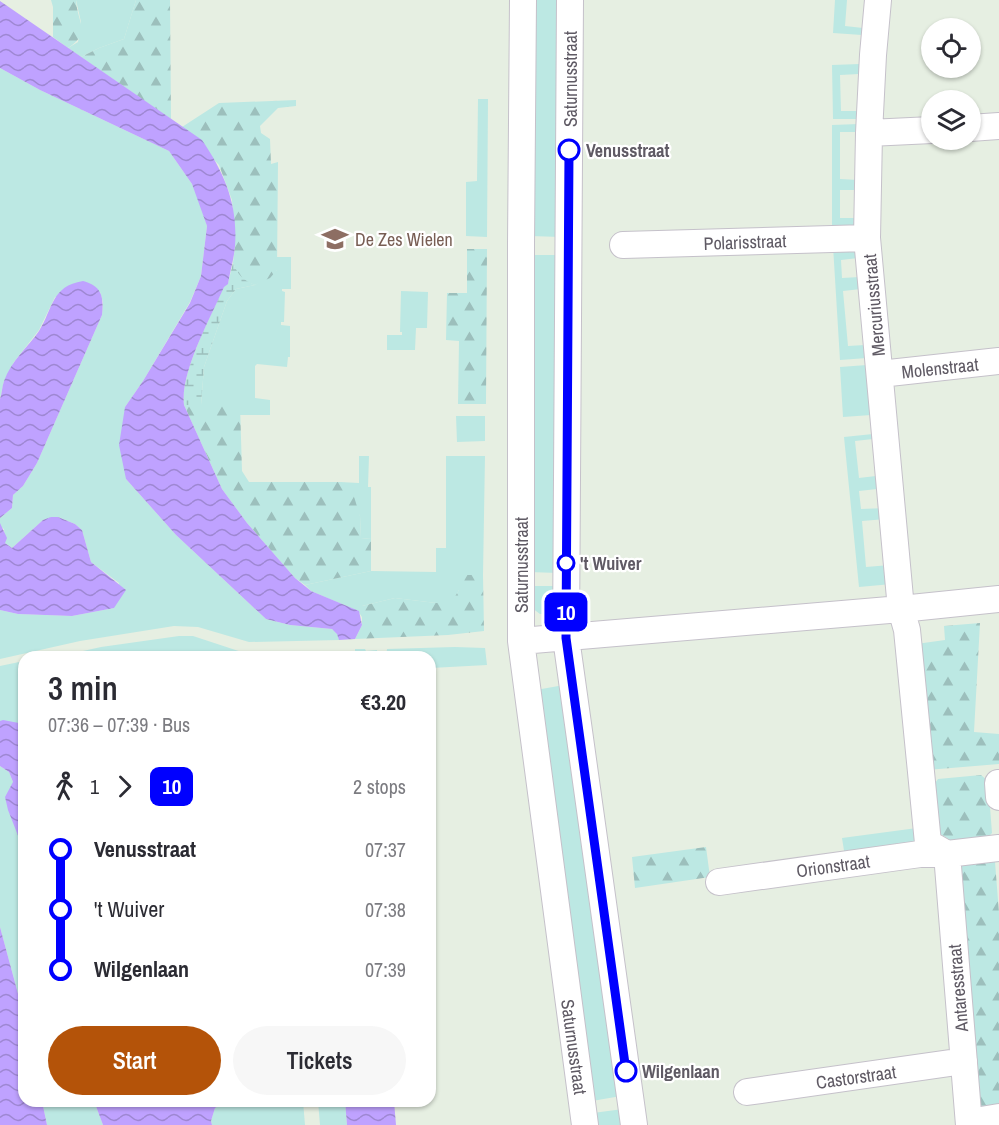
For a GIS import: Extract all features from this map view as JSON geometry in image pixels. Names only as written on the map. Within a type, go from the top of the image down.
[{"type":"street","name":"Saturnusstraat","points":[[523,0],[521,641],[585,1125]]},
{"type":"street","name":"Saturnusstraat","points":[[570,0],[566,638],[634,1125]]},
{"type":"street","name":"Mercuriusstraat","points":[[878,0],[869,133],[867,238],[901,609]]},
{"type":"street","points":[[981,127],[999,126]]},
{"type":"street","points":[[869,133],[921,131]]},
{"type":"street","name":"Polarisstraat","points":[[623,245],[867,238]]},
{"type":"street","name":"Molenstraat","points":[[880,374],[999,362]]},
{"type":"street","points":[[521,641],[999,599]]},
{"type":"street","points":[[901,609],[908,630],[928,843],[947,854],[999,848]]},
{"type":"street","name":"Orionstraat","points":[[719,882],[920,854],[947,854]]},
{"type":"street","name":"Antaresstraat","points":[[947,854],[969,1123],[999,1117]]},
{"type":"street","name":"Castorstraat","points":[[747,1092],[964,1061]]},
{"type":"green space","points":[[51,0],[76,0],[81,32],[80,37],[68,48],[53,37]]},
{"type":"green space","points":[[76,0],[136,0],[124,39],[81,57],[68,48],[78,42],[81,22]]},
{"type":"green space","points":[[136,0],[170,0],[171,119],[81,57],[124,39]]},
{"type":"green space","points":[[532,0],[563,0],[561,237],[530,236]]},
{"type":"green space","points":[[835,0],[847,0],[845,26],[863,28],[862,35],[833,33]]},
{"type":"green space","points":[[860,64],[859,74],[840,75],[841,111],[859,111],[859,119],[833,119],[832,65]]},
{"type":"green space","points":[[0,68],[40,90],[169,151],[192,184],[207,226],[201,276],[190,302],[125,407],[126,479],[176,535],[266,619],[290,625],[332,629],[338,634],[339,640],[249,642],[198,627],[174,626],[80,641],[36,651],[18,651],[18,655],[0,659],[0,610],[18,614],[72,616],[114,608],[119,583],[91,562],[82,530],[75,524],[58,517],[43,520],[12,548],[5,543],[4,529],[0,526],[0,518],[12,508],[13,495],[23,486],[37,463],[102,315],[103,302],[100,292],[55,297],[39,330],[14,362],[4,381],[0,399]]},
{"type":"green space","points":[[478,99],[488,99],[487,237],[466,236],[466,182],[477,181]]},
{"type":"green space","points":[[296,100],[296,106],[278,108],[260,126],[261,133],[270,139],[271,164],[278,162],[277,270],[270,278],[255,285],[238,275],[233,263],[235,246],[232,200],[219,165],[182,127],[219,103]]},
{"type":"green space","points":[[859,124],[859,132],[840,132],[840,179],[858,180],[858,190],[840,190],[840,218],[858,218],[858,231],[832,230],[832,125]]},
{"type":"green space","points":[[857,244],[858,258],[841,260],[842,278],[860,277],[861,289],[843,291],[848,346],[865,345],[867,358],[840,360],[833,246]]},
{"type":"green space","points":[[467,249],[487,249],[486,404],[458,404],[459,341],[446,340],[447,293],[467,293]]},
{"type":"green space","points":[[530,255],[561,255],[558,573],[529,572]]},
{"type":"green space","points":[[277,257],[291,257],[291,289],[282,289],[285,292],[284,322],[281,322],[281,325],[290,326],[290,357],[288,357],[287,367],[257,364],[255,366],[255,398],[270,400],[270,415],[240,415],[240,405],[201,405],[204,367],[227,301],[236,289],[255,285],[277,270]]},
{"type":"green space","points":[[233,263],[241,277],[255,285],[236,289],[227,301],[204,367],[201,405],[184,405],[184,392],[191,361],[224,286],[228,283]]},
{"type":"green space","points":[[401,291],[428,292],[427,328],[416,328],[415,350],[387,350],[387,335],[402,335],[400,332]]},
{"type":"green space","points":[[867,365],[871,415],[843,417],[840,367]]},
{"type":"green space","points":[[184,405],[240,405],[242,471],[249,482],[340,482],[351,487],[360,516],[361,538],[371,539],[371,571],[305,585],[295,578],[247,523],[222,489]]},
{"type":"green space","points":[[456,416],[485,416],[485,441],[457,442]]},
{"type":"green space","points":[[873,434],[873,439],[855,441],[859,478],[876,476],[877,489],[859,491],[861,509],[886,508],[886,519],[862,521],[866,567],[890,565],[892,584],[859,587],[844,437]]},
{"type":"green space","points":[[359,456],[369,456],[371,539],[361,538],[360,516],[340,482],[359,483]]},
{"type":"green space","points":[[446,456],[485,456],[483,575],[467,575],[452,603],[395,598],[362,606],[362,617],[358,611],[311,591],[305,585],[371,571],[436,572],[436,548],[446,548]]},
{"type":"green space","points":[[467,575],[483,575],[484,631],[355,639],[362,625],[362,606],[395,598],[451,603],[459,590],[459,580]]},
{"type":"green space","points":[[529,586],[558,586],[555,606],[550,612],[540,614],[532,608]]},
{"type":"green space","points":[[980,623],[974,732],[999,734],[999,764],[927,770],[916,644],[945,640],[944,626]]},
{"type":"green space","points":[[193,636],[239,651],[83,651]]},
{"type":"green space","points":[[485,648],[487,665],[436,668],[436,651],[387,651],[387,649]]},
{"type":"green space","points":[[18,662],[18,723],[0,721],[0,666]]},
{"type":"green space","points":[[564,685],[621,1096],[592,1101],[536,690]]},
{"type":"green space","points":[[0,766],[9,772],[13,782],[18,813],[18,994],[0,927]]},
{"type":"green space","points":[[981,775],[988,781],[992,833],[987,838],[952,841],[937,832],[933,786],[938,779]]},
{"type":"green space","points":[[917,828],[914,842],[845,857],[842,838]]},
{"type":"green space","points":[[706,847],[710,877],[635,888],[632,857]]},
{"type":"green space","points":[[987,856],[995,862],[999,913],[999,1107],[981,1108],[960,865]]},
{"type":"green space","points":[[43,1107],[96,1107],[103,1125],[47,1125]]},
{"type":"green space","points":[[304,1107],[305,1125],[212,1125],[215,1108]]},
{"type":"green space","points":[[318,1107],[346,1107],[347,1125],[320,1125]]},
{"type":"green space","points":[[623,1109],[625,1125],[595,1125],[593,1113]]},
{"type":"water","points":[[0,1],[202,140],[217,165],[232,203],[235,231],[234,251],[228,284],[224,287],[191,361],[184,392],[184,405],[222,489],[247,523],[295,578],[311,591],[359,611],[362,625],[355,639],[339,640],[332,629],[290,625],[266,619],[176,535],[126,479],[119,445],[125,407],[190,303],[201,276],[207,226],[192,184],[169,151],[40,90],[0,68]]},
{"type":"water","points":[[83,281],[98,289],[103,303],[102,315],[37,463],[23,486],[13,495],[12,508],[0,518],[0,399],[4,381],[15,361],[44,323],[59,293],[72,284]]},
{"type":"water","points":[[58,517],[75,524],[82,530],[91,562],[126,590],[114,608],[72,616],[18,614],[0,610],[0,523],[7,538],[5,543],[12,548],[43,520]]},
{"type":"water","points":[[0,721],[18,723],[18,836],[5,797],[13,782],[9,772],[0,766]]},
{"type":"water","points":[[0,927],[18,994],[18,1107],[43,1107],[47,1125],[0,1125]]},
{"type":"water","points":[[96,1107],[217,1107],[211,1121],[212,1125],[103,1125]]},
{"type":"water","points":[[346,1107],[394,1107],[396,1125],[347,1125]]},
{"type":"bus line","name":"10","points":[[569,150],[566,638],[626,1071]]},
{"type":"place","name":"Venusstraat","points":[[569,150]]},
{"type":"place","name":"De Zes Wielen","points":[[335,239]]},
{"type":"place","name":"'t Wuiver","points":[[566,563]]},
{"type":"place","name":"Wilgenlaan","points":[[626,1071]]}]
